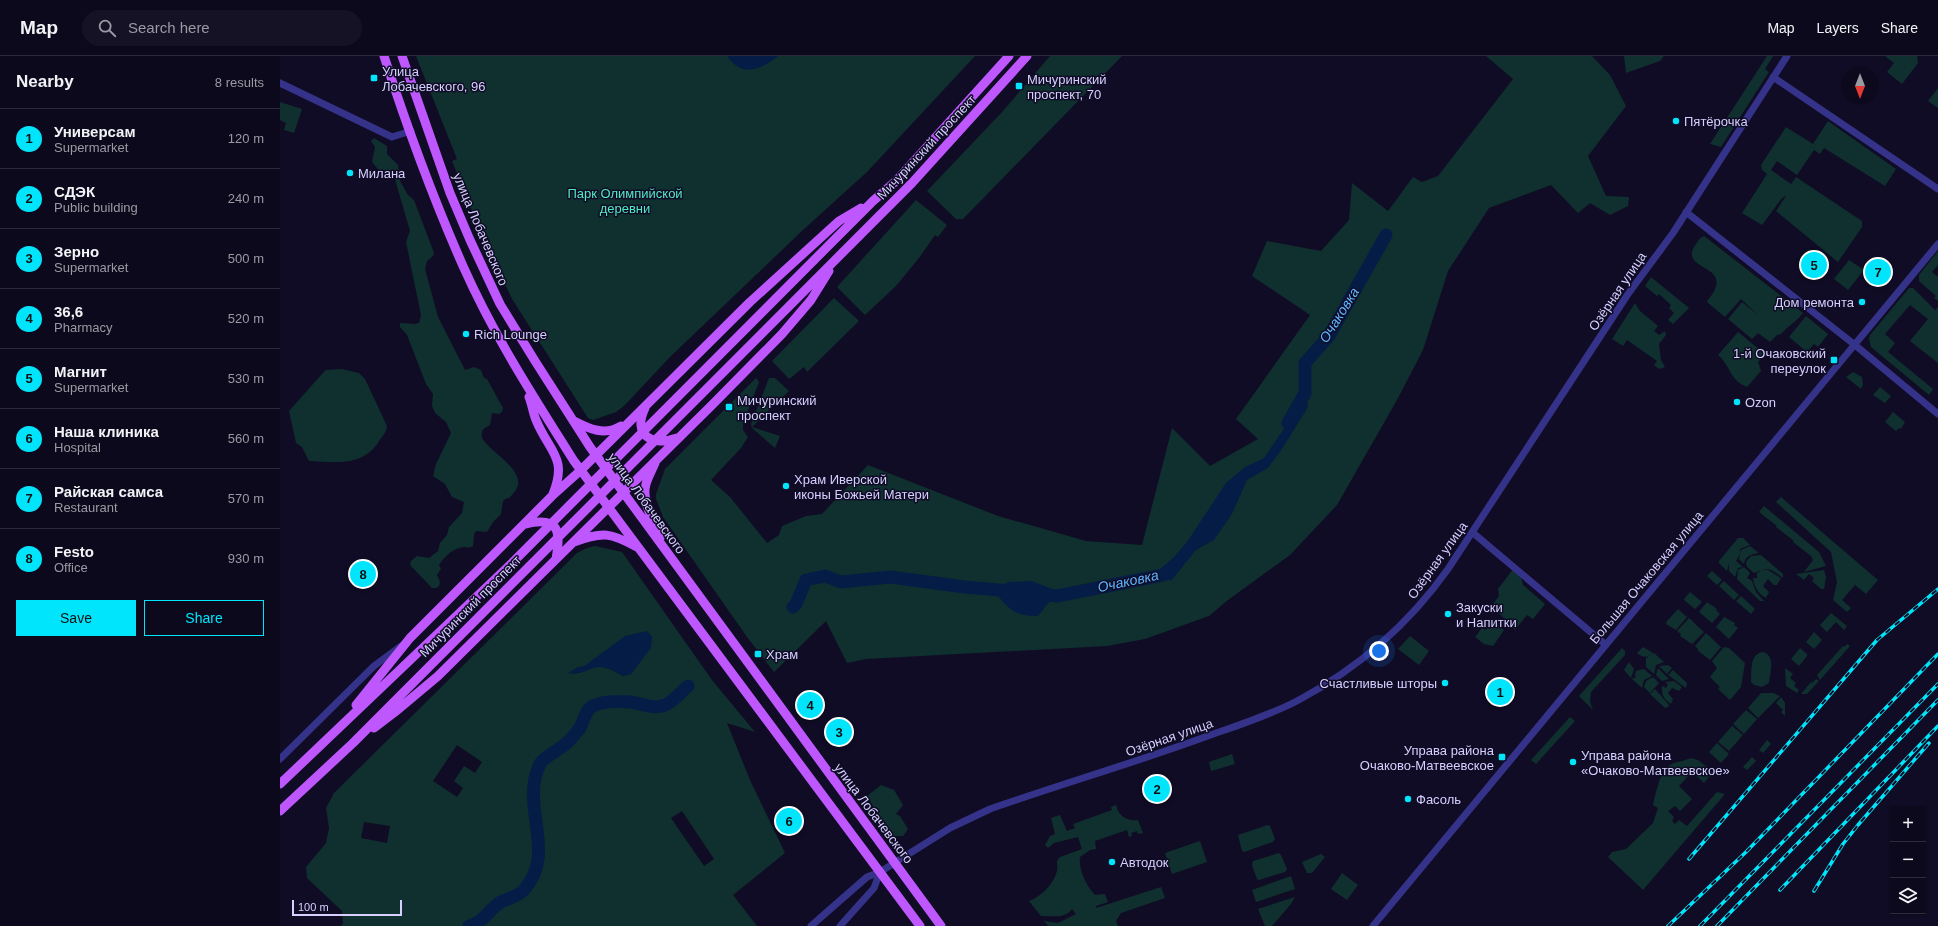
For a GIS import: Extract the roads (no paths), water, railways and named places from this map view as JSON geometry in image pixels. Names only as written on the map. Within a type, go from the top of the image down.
[{"type":"main road","points":[[384,56],[435,199],[463,267],[526,386],[581,470],[642,550],[920,926]]},
{"type":"main road","name":"улица Лобачевского","points":[[402,56],[450,193],[481,265],[500,304],[596,455],[941,926]]},
{"type":"main road","name":"Мичуринский проспект","points":[[280,784],[343,722],[512,563],[873,201],[896,181],[1009,56]]},
{"type":"main road","name":"Мичуринский проспект","points":[[280,812],[353,743],[521,573],[912,183],[1028,56]]},
{"type":"main road","points":[[343,722],[363,694],[410,638],[552,496],[581,470],[750,302],[833,226],[873,201]]},
{"type":"main road","points":[[353,743],[395,712],[438,676],[729,388],[807,306],[836,259]]},
{"type":"main road","points":[[526,386],[536,421],[557,458],[560,473],[552,496]]},
{"type":"main road","points":[[646,404],[641,422],[646,436],[650,439],[661,442],[678,437]]},
{"type":"main road","points":[[574,421],[588,428],[606,431],[614,430],[633,417]]},
{"type":"main road","points":[[656,460],[646,484],[646,494],[651,515],[665,550]]},
{"type":"main road","points":[[525,524],[546,522],[554,527],[559,536],[556,559]]},
{"type":"main road","points":[[571,543],[602,534],[618,536],[642,550]]},
{"type":"street","name":"Озёрная улица","points":[[811,926],[867,877],[880,872],[950,828],[979,813],[1245,723],[1282,708],[1311,693],[1363,659],[1406,620],[1435,588],[1628,294],[1686,212],[1787,56]]},
{"type":"street","points":[[1773,77],[1938,189]]},
{"type":"street","points":[[280,83],[392,137],[411,131]]},
{"type":"street","points":[[1686,212],[1855,345],[1938,414]]},
{"type":"street","name":"Большая Очаковская улица","points":[[1373,926],[1938,244]]},
{"type":"street","points":[[1472,532],[1606,645]]},
{"type":"street","points":[[280,759],[374,666],[410,638]]},
{"type":"street","points":[[840,926],[874,888],[880,872]]},
{"type":"water","points":[[727,56],[778,56],[765,65],[752,70],[739,67]]},
{"type":"water","points":[[1305,393],[1308,407],[1282,449],[1268,468],[1247,480],[1232,514],[1214,540],[1196,550],[1171,581],[1163,575],[1164,568],[1187,542],[1226,483],[1245,467],[1264,458],[1298,408]]},
{"type":"water","points":[[1032,581],[1052,589],[1057,596],[1047,604],[1038,616],[1023,615],[1011,610],[993,589],[1009,582]]},
{"type":"water","points":[[647,631],[652,637],[651,648],[631,674],[623,676],[615,671],[602,667],[592,668],[578,673],[568,673],[578,667],[583,667],[625,636]]},
{"type":"waterway","name":"Очаковка","points":[[1288,423],[1305,393],[1305,363],[1329,336],[1386,235]]},
{"type":"waterway","name":"Очаковка","points":[[1040,594],[1057,596],[1163,575],[1176,564]]},
{"type":"waterway","name":"Очаковка","points":[[793,607],[796,604],[806,580],[825,576],[841,582],[890,577],[965,587],[1011,591]]},
{"type":"waterway","name":"Очаковка","points":[[469,926],[474,925],[481,920],[501,902],[521,893],[534,875],[538,860],[538,845],[533,796],[535,780],[540,764],[571,739],[580,728],[585,714],[589,709],[595,705],[615,702],[630,702],[652,707],[661,706],[671,701],[688,686]]},
{"type":"railway","points":[[1689,859],[1877,640],[1938,589]]},
{"type":"railway","points":[[1668,926],[1746,852],[1938,654]]},
{"type":"railway","points":[[1700,926],[1938,684]]},
{"type":"railway","points":[[1717,926],[1938,700]]},
{"type":"railway","points":[[1780,890],[1938,726]]},
{"type":"railway","points":[[1814,891],[1843,844],[1929,743]]},
{"type":"place","name":"Улица Лобачевского, 96","points":[[374,78]]},
{"type":"place","name":"Мичуринский проспект, 70","points":[[1019,86]]},
{"type":"place","name":"Пятёрочка","points":[[1676,121]]},
{"type":"place","name":"Милана","points":[[350,173]]},
{"type":"place","name":"Магнит","points":[[1814,265]]},
{"type":"place","name":"Райская самса","points":[[1878,272]]},
{"type":"place","name":"Дом ремонта","points":[[1862,302]]},
{"type":"place","name":"Rich Lounge","points":[[466,334]]},
{"type":"place","name":"1-й Очаковский переулок","points":[[1834,360]]},
{"type":"place","name":"Ozon","points":[[1737,402]]},
{"type":"place","name":"Мичуринский проспект","points":[[729,407]]},
{"type":"place","name":"Храм Иверской иконы Божьей Матери","points":[[786,486]]},
{"type":"place","name":"Festo","points":[[363,574]]},
{"type":"place","name":"Закуски и Напитки","points":[[1448,614]]},
{"type":"place","name":"Храм","points":[[758,654]]},
{"type":"place","name":"Счастливые шторы","points":[[1445,683]]},
{"type":"place","name":"Универсам","points":[[1500,692]]},
{"type":"place","name":"36,6","points":[[810,705]]},
{"type":"place","name":"Зерно","points":[[839,732]]},
{"type":"place","name":"Управа района Очаково-Матвеевское","points":[[1502,757]]},
{"type":"place","name":"Управа района «Очаково-Матвеевское»","points":[[1573,762]]},
{"type":"place","name":"СДЭК","points":[[1157,789]]},
{"type":"place","name":"Фасоль","points":[[1408,799]]},
{"type":"place","name":"Наша клиника","points":[[789,821]]},
{"type":"place","name":"Автодок","points":[[1112,862]]},
{"type":"park label","name":"Парк Олимпийской деревни","points":[[625,200]]}]
